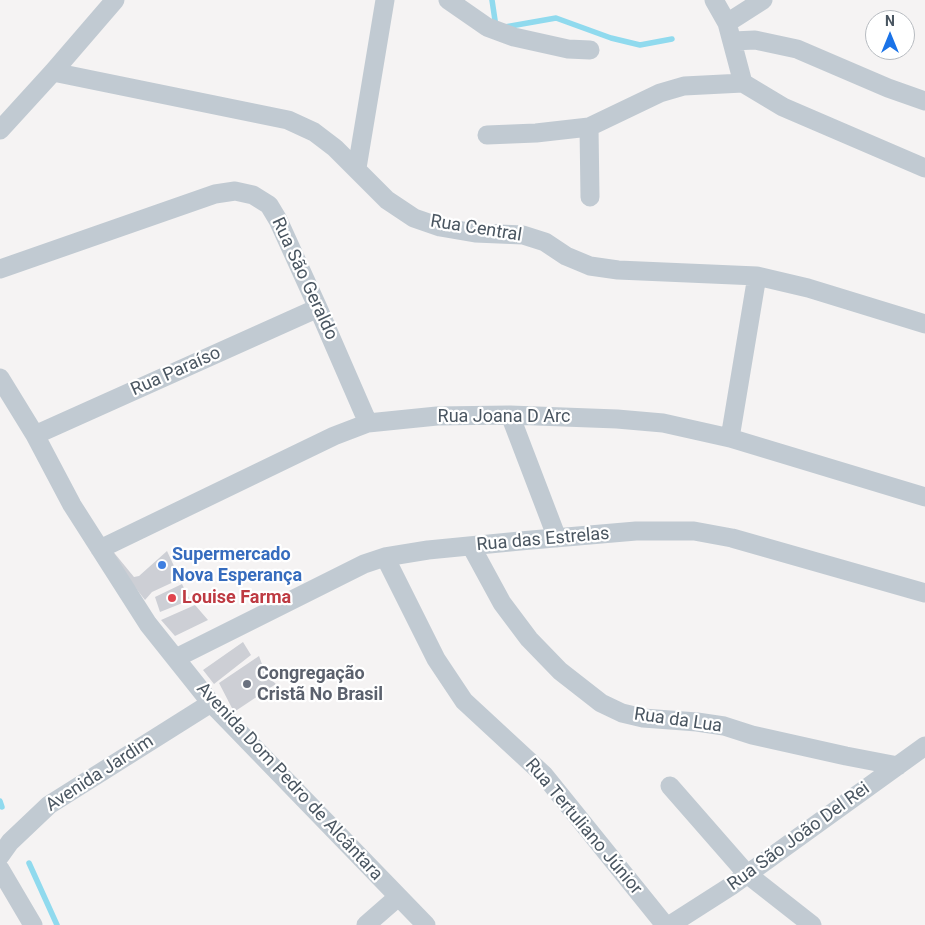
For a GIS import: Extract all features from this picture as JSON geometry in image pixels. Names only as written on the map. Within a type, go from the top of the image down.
[{"type":"street","points":[[0,130],[115,0]]},
{"type":"street","points":[[357,168],[385,0]]},
{"type":"street","points":[[448,0],[487,27],[514,38],[568,49],[590,50]]},
{"type":"street","points":[[714,0],[727,23],[743,83]]},
{"type":"street","points":[[727,23],[763,0]]},
{"type":"street","points":[[733,41],[754,40],[797,50],[888,88],[925,101]]},
{"type":"street","name":"Rua Central","points":[[53,72],[288,120],[314,132],[335,148],[387,200],[414,218],[440,227],[475,233],[523,235],[545,242],[566,256],[590,266],[618,270],[757,276],[808,288],[925,324]]},
{"type":"street","points":[[487,135],[589,128],[660,93],[684,86],[743,83],[783,107],[925,168]]},
{"type":"street","points":[[589,128],[590,197]]},
{"type":"street","name":"Rua São Geraldo","points":[[0,269],[215,194],[235,191],[253,195],[269,205],[278,220],[368,423]]},
{"type":"street","points":[[730,438],[757,276]]},
{"type":"street","name":"Rua Paraíso","points":[[34,435],[318,308]]},
{"type":"street","name":"Avenida Dom Pedro de Alcântara","points":[[0,378],[72,505],[148,624],[211,703],[426,925]]},
{"type":"street","points":[[510,415],[557,538]]},
{"type":"street","name":"Rua Joana D Arc","points":[[100,549],[334,436],[368,423],[437,416],[510,415],[617,419],[663,423],[730,438],[925,497]]},
{"type":"street","name":"Rua das Estrelas","points":[[176,658],[336,577],[364,564],[386,557],[428,550],[636,531],[694,531],[732,538],[925,593]]},
{"type":"street","name":"Rua da Lua","points":[[471,546],[502,603],[528,639],[560,672],[601,703],[622,713],[643,718],[724,726],[780,741],[898,766]]},
{"type":"street","name":"Rua Tertuliano Júnior","points":[[386,557],[436,658],[464,701],[544,775],[666,925]]},
{"type":"street","name":"Avenida Jardim","points":[[0,856],[10,842],[50,805],[211,703]]},
{"type":"street","name":"Rua São João Del Rei","points":[[670,925],[747,874],[925,746]]},
{"type":"street","points":[[670,786],[747,874],[812,925]]},
{"type":"street","points":[[0,869],[33,925]]},
{"type":"street","points":[[366,925],[398,897]]},
{"type":"building","name":"Supermercado Nova Esperança","points":[[111,549],[134,577],[139,576],[167,551],[180,579],[152,592],[145,600],[110,555]]},
{"type":"building","name":"Louise Farma","points":[[182,584],[190,600],[160,612],[155,597]]},
{"type":"building","points":[[195,605],[208,620],[175,636],[161,620]]},
{"type":"building","points":[[243,642],[251,655],[214,684],[203,670]]},
{"type":"building","name":"Congregação Cristã No Brasil","points":[[259,656],[266,675],[276,684],[234,712],[219,683]]},
{"type":"waterway","points":[[492,0],[496,27]]},
{"type":"waterway","points":[[505,27],[556,18],[611,38],[640,45],[672,39]]},
{"type":"waterway","points":[[0,801],[2,807]]},
{"type":"waterway","points":[[29,863],[57,925]]},
{"type":"place","name":"Supermercado Nova Esperança","points":[[162,565]]},
{"type":"place","name":"Louise Farma","points":[[172,598]]},
{"type":"place","name":"Congregação Cristã No Brasil","points":[[247,684]]}]
